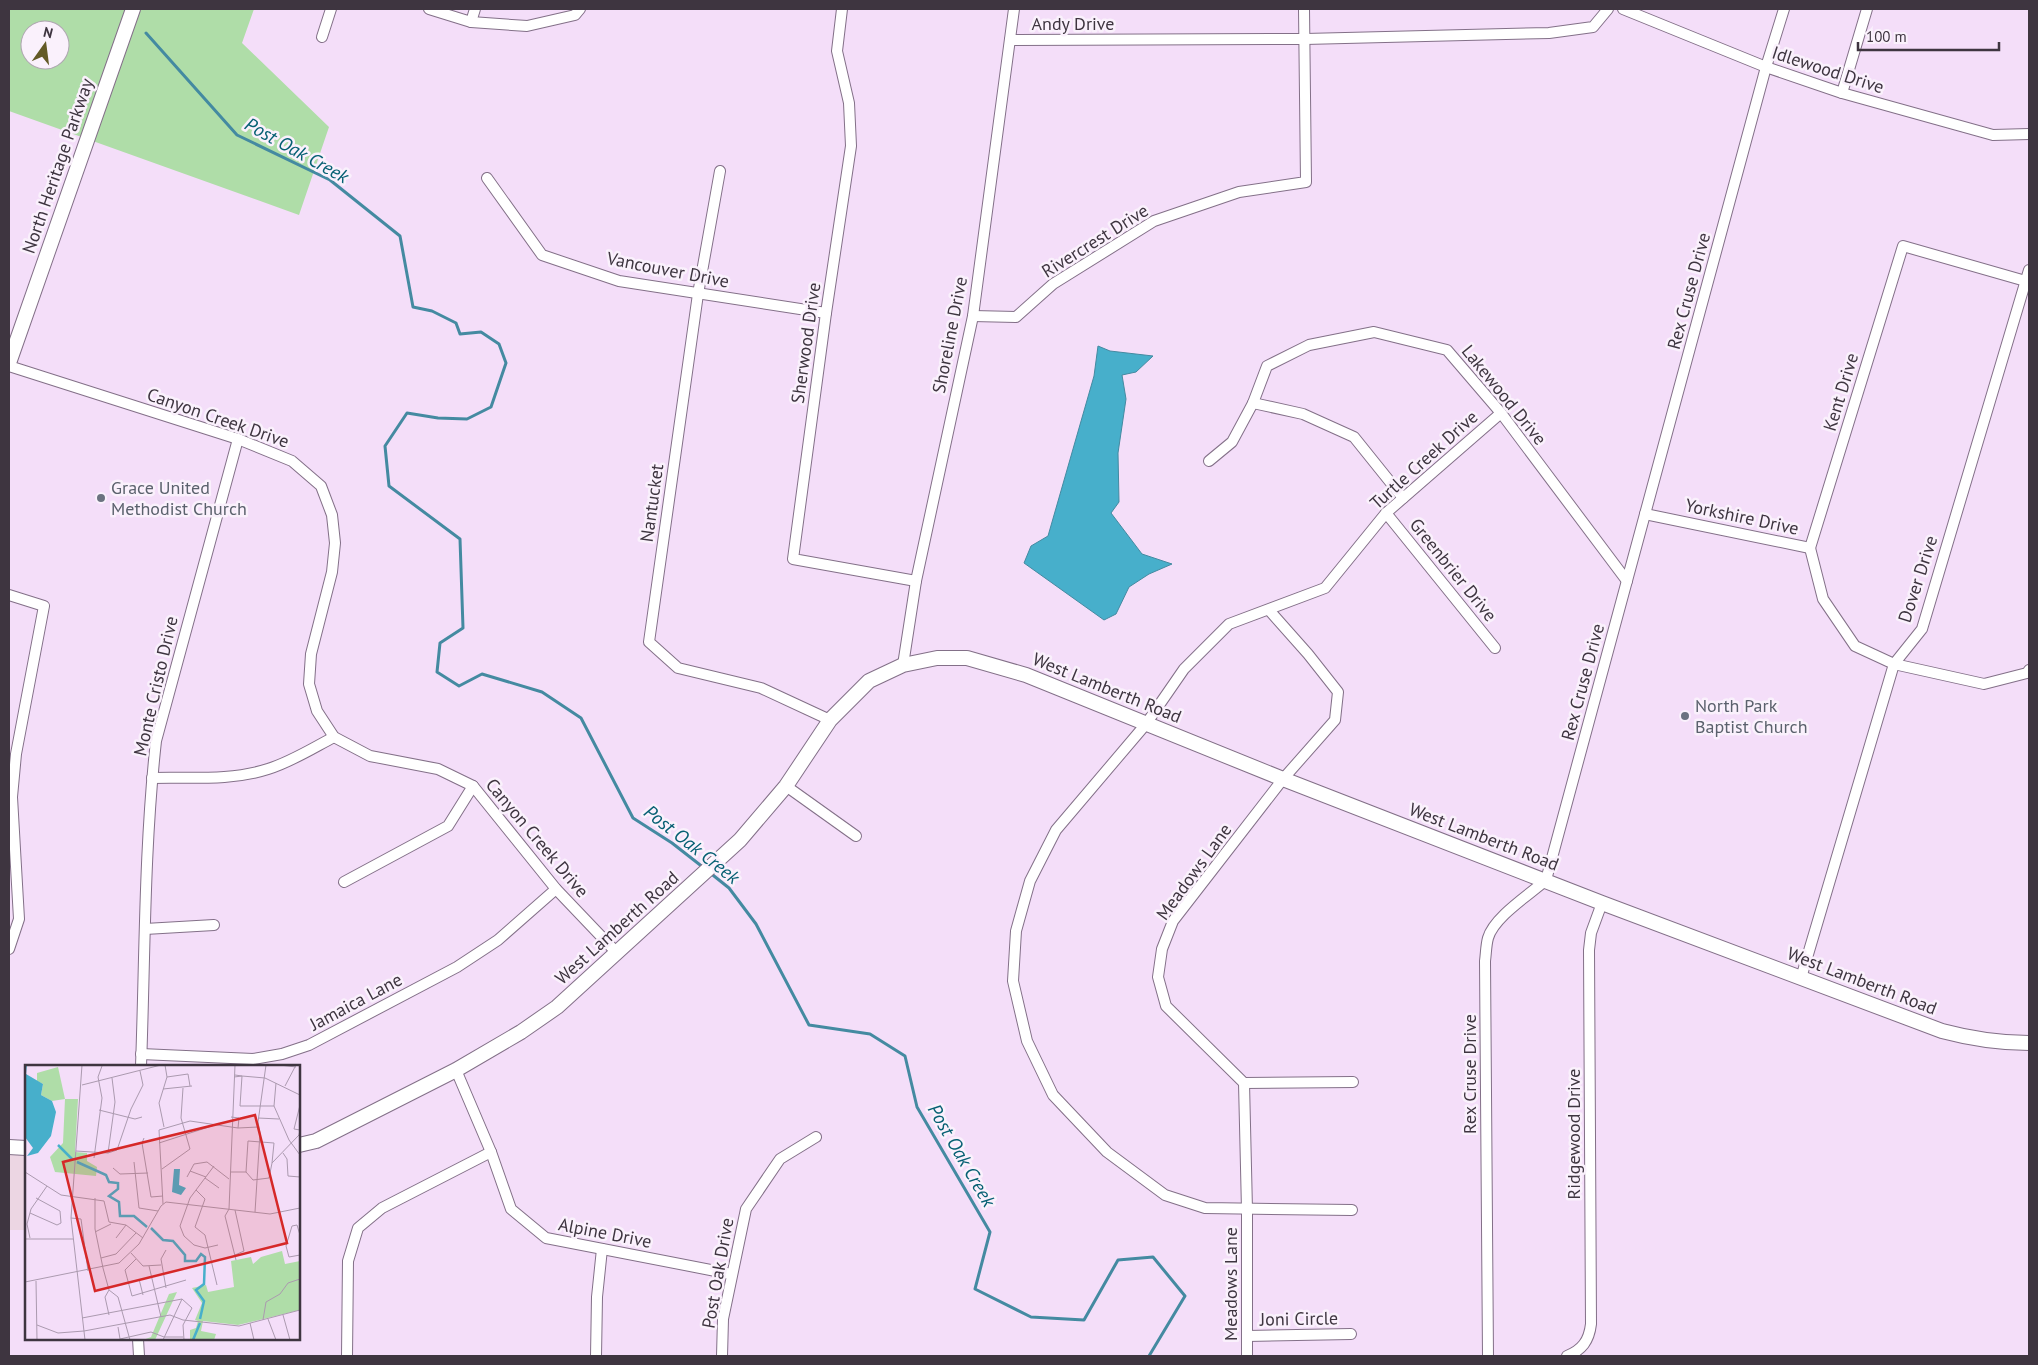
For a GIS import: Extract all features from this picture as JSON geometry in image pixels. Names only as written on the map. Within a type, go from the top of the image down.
[{"type":"street","name":"North Heritage Parkway","points":[[9,365],[133,9]]},
{"type":"street","points":[[322,37],[331,9]]},
{"type":"street","points":[[429,9],[471,22],[527,26],[575,14],[580,9]]},
{"type":"street","points":[[471,22],[475,9]]},
{"type":"street","name":"Sherwood Drive","points":[[842,9],[837,51],[849,103],[851,146],[826,313],[793,559],[916,581]]},
{"type":"street","name":"Shoreline Drive","points":[[903,665],[916,581],[973,316],[1014,9]]},
{"type":"street","name":"Rivercrest Drive","points":[[973,316],[1016,317],[1054,284],[1154,221],[1239,192],[1306,182],[1304,9]]},
{"type":"street","name":"Andy Drive","points":[[1010,40],[1305,39],[1549,33],[1593,27],[1608,9]]},
{"type":"street","name":"Idlewood Drive","points":[[1623,9],[1766,67],[1842,93],[1993,135],[2029,134]]},
{"type":"street","name":"Rex Cruse Drive","points":[[1488,1356],[1485,961],[1488,937],[1493,926],[1503,915],[1546,880],[1766,67],[1784,9]]},
{"type":"street","points":[[1842,93],[1867,9]]},
{"type":"street","name":"Nantucket","points":[[720,171],[698,294],[649,642],[678,668],[761,688],[830,720]]},
{"type":"street","name":"Vancouver Drive","points":[[487,178],[542,255],[619,281],[826,313]]},
{"type":"street","name":"Kent Drive","points":[[1810,548],[1903,246],[2028,281]]},
{"type":"street","name":"Dover Drive","points":[[1801,978],[1894,664],[1922,629],[2028,281],[2029,270]]},
{"type":"street","name":"Lakewood Drive","points":[[1209,461],[1232,442],[1253,404],[1267,366],[1308,345],[1374,332],[1447,350],[1501,413],[1628,581]]},
{"type":"street","name":"Canyon Creek Drive","points":[[9,365],[238,439],[292,461],[321,486],[332,515],[335,543],[332,572],[310,654],[309,684],[317,711],[334,737],[370,756],[438,769],[473,786],[556,889],[617,953]]},
{"type":"street","name":"Greenbrier Drive","points":[[1253,404],[1303,414],[1354,437],[1402,498]]},
{"type":"street","name":"Turtle Creek Drive","points":[[1352,1210],[1205,1208],[1165,1195],[1107,1152],[1053,1095],[1028,1041],[1014,981],[1016,931],[1030,881],[1056,830],[1146,724],[1184,670],[1229,624],[1325,588],[1386,513],[1501,413]]},
{"type":"street","name":"Monte Cristo Drive","points":[[141,1065],[145,929],[152,778],[156,741],[238,439]]},
{"type":"street","name":"Greenbrier Drive","points":[[1386,513],[1495,648]]},
{"type":"street","name":"Yorkshire Drive","points":[[1645,514],[1810,548],[1823,599],[1855,646],[1894,664],[1984,684],[2027,673],[2029,670]]},
{"type":"street","points":[[9,595],[44,606],[16,754],[12,797],[20,919],[9,950]]},
{"type":"street","name":"Meadows Lane","points":[[1247,1356],[1247,1210],[1244,1083],[1166,1006],[1158,977],[1162,949],[1174,921],[1283,780],[1335,720],[1338,692],[1308,654],[1269,610]]},
{"type":"street","name":"West Lamberth Road","points":[[300,1145],[316,1141],[456,1070],[558,1008],[740,840],[786,786],[830,720],[869,681],[903,665],[936,658],[967,658],[1026,675],[1283,780],[1942,1031],[1972,1040],[2029,1043]]},
{"type":"street","points":[[152,778],[232,776],[267,770],[334,737]]},
{"type":"street","points":[[344,882],[448,826],[473,786]]},
{"type":"street","points":[[786,786],[856,836]]},
{"type":"street","name":"Jamaica Lane","points":[[141,1054],[253,1059],[282,1054],[309,1045],[457,967],[498,940],[556,889]]},
{"type":"street","name":"Ridgewood Drive","points":[[1567,1356],[1578,1351],[1586,1341],[1591,1324],[1589,950],[1591,932],[1602,903]]},
{"type":"street","points":[[145,929],[214,925]]},
{"type":"street","name":"Alpine Drive","points":[[456,1070],[491,1152],[511,1209],[546,1238],[731,1274]]},
{"type":"street","points":[[1244,1083],[1352,1082]]},
{"type":"street","name":"Post Oak Drive","points":[[722,1356],[723,1319],[746,1209],[780,1159],[816,1137]]},
{"type":"street","points":[[9,1147],[25,1148]]},
{"type":"street","points":[[347,1356],[348,1261],[358,1228],[382,1208],[491,1152]]},
{"type":"street","points":[[596,1356],[602,1249]]},
{"type":"street","name":"Joni Circle","points":[[1247,1336],[1351,1334]]},
{"type":"street","points":[[138,1340],[139,1356]]},
{"type":"shaded area","points":[[9,1150],[25,1151],[25,1230],[9,1230]]},
{"type":"green space","points":[[9,9],[254,9],[242,43],[329,127],[299,215],[9,111]]},
{"type":"water","points":[[1098,346],[1110,351],[1153,356],[1136,372],[1122,375],[1126,399],[1118,453],[1119,502],[1111,513],[1142,554],[1172,564],[1149,574],[1129,587],[1116,614],[1104,620],[1024,563],[1031,546],[1048,536],[1094,376]]},
{"type":"waterway","name":"Post Oak Creek","points":[[146,33],[237,135],[330,180],[400,236],[413,307],[432,311],[456,323],[460,334],[481,332],[499,344],[506,363],[491,407],[467,419],[438,418],[407,413],[385,446],[389,486],[460,539],[463,628],[440,643],[437,672],[459,686],[482,674],[542,692],[581,718],[633,818],[672,843],[704,868]]},
{"type":"waterway","name":"Post Oak Creek","points":[[709,872],[729,888],[756,924],[809,1025],[870,1034],[905,1056],[917,1107],[990,1232],[975,1289],[1031,1317],[1084,1320],[1118,1260],[1153,1257],[1185,1296],[1149,1356]]},
{"type":"place","name":"Grace United Methodist Church","points":[[101,498]]},
{"type":"place","name":"North Park Baptist Church","points":[[1685,716]]}]
